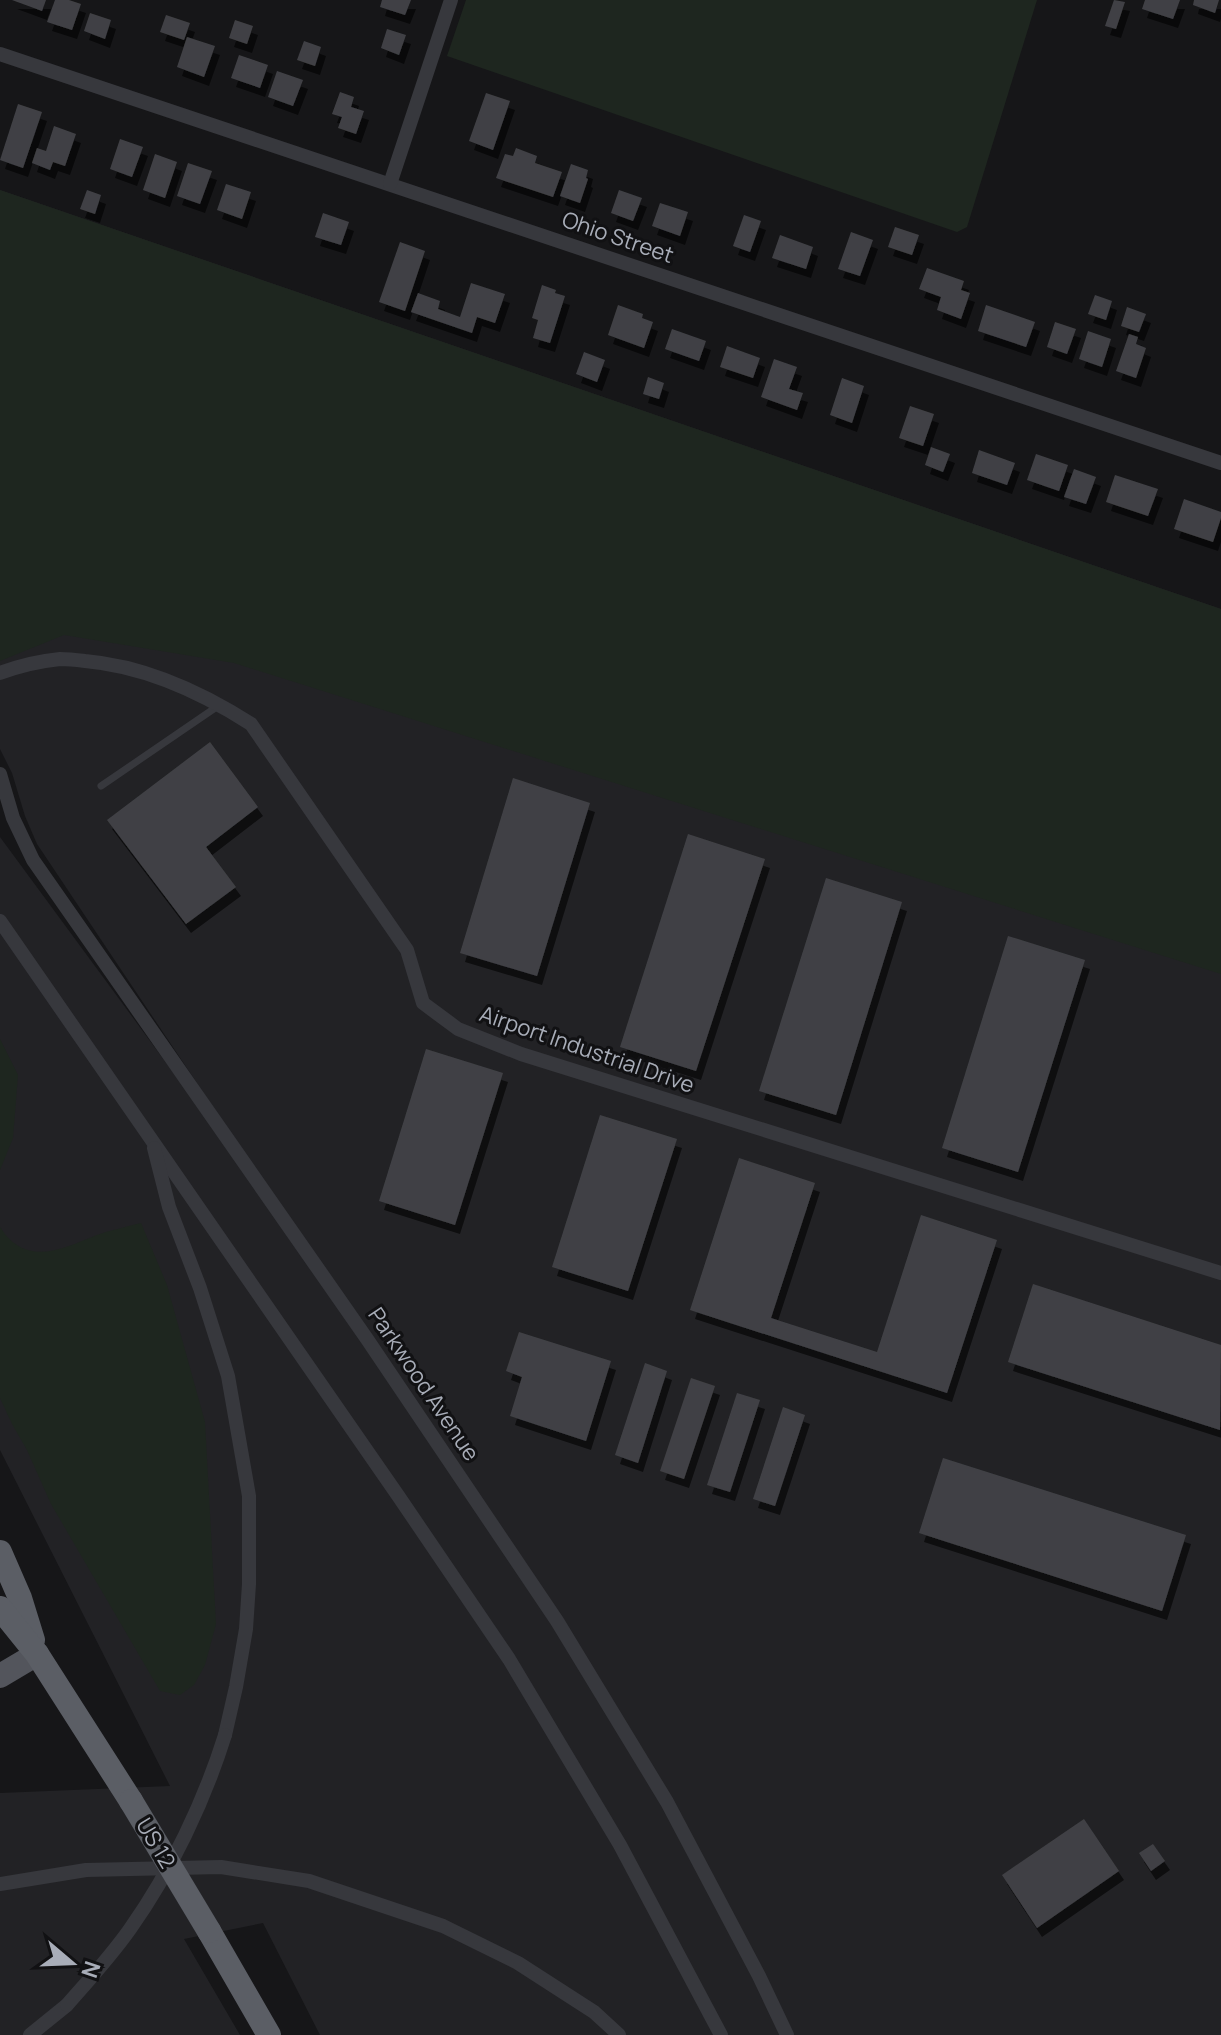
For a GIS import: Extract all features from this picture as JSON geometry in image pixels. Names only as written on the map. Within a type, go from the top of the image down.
[{"type":"highway","name":"US 12","points":[[0,1552],[20,1598],[37,1654]]},
{"type":"highway","name":"US 12","points":[[0,1608],[37,1654],[131,1801],[269,2035]]},
{"type":"main road","points":[[0,1676],[37,1654]]},
{"type":"street","points":[[390,184],[451,0]]},
{"type":"street","name":"Ohio Street","points":[[0,54],[1221,463]]},
{"type":"street","name":"Airport Industrial Drive","points":[[0,673],[62,659],[108,663],[188,689],[220,704],[251,724],[407,950],[423,1003],[458,1029],[521,1054],[1221,1273]]},
{"type":"street","name":"Parkwood Avenue","points":[[0,774],[13,818],[33,860],[367,1339],[557,1621],[667,1802],[787,2035]]},
{"type":"street","points":[[0,921],[509,1659],[620,1845],[721,2035]]},
{"type":"street","points":[[30,2035],[67,2005],[130,1930],[153,1893],[214,1771],[236,1687],[246,1629],[250,1571],[249,1496],[228,1376],[200,1288],[169,1207],[152,1138]]},
{"type":"street","points":[[0,1884],[86,1870],[221,1867],[309,1881],[443,1926],[518,1963],[594,2012],[619,2035]]},
{"type":"lane","points":[[101,786],[220,704]]},
{"type":"shaded area","points":[[466,0],[1037,0],[967,227],[957,232],[447,56]]},
{"type":"shaded area","points":[[0,190],[1221,609],[1221,2035],[320,2035],[263,1923],[184,1939],[240,2035],[0,2035],[0,1793],[170,1786],[0,1450],[0,837],[317,1268],[37,844],[12,773],[0,749]]},
{"type":"shaded area","points":[[0,190],[1221,609],[1221,974],[234,663],[64,635],[0,661]]},
{"type":"shaded area","points":[[0,1039],[18,1075],[13,1138],[0,1170]]},
{"type":"shaded area","points":[[141,1223],[167,1285],[205,1422],[216,1624],[205,1665],[194,1685],[180,1695],[160,1691],[51,1504],[0,1398],[0,1227],[21,1248],[45,1252]]},
{"type":"building","points":[[12,0],[46,0],[42,11]]},
{"type":"building","points":[[55,0],[81,4],[72,30],[47,22]]},
{"type":"building","points":[[382,0],[411,0],[405,15],[380,7]]},
{"type":"building","points":[[1114,0],[1125,2],[1116,29],[1105,26]]},
{"type":"building","points":[[1145,0],[1180,0],[1173,19],[1142,9]]},
{"type":"building","points":[[1194,0],[1219,0],[1215,13],[1193,5]]},
{"type":"building","points":[[90,13],[111,20],[105,39],[84,31]]},
{"type":"building","points":[[166,15],[190,23],[184,40],[160,32]]},
{"type":"building","points":[[235,20],[253,26],[247,44],[229,38]]},
{"type":"building","points":[[387,29],[406,35],[399,55],[381,48]]},
{"type":"building","points":[[187,37],[215,46],[204,77],[177,67]]},
{"type":"building","points":[[304,41],[321,47],[315,66],[297,60]]},
{"type":"building","points":[[239,55],[268,65],[260,88],[231,78]]},
{"type":"building","points":[[277,71],[303,80],[293,106],[268,97]]},
{"type":"building","points":[[340,92],[354,97],[351,107],[364,111],[356,134],[338,128],[342,117],[332,114]]},
{"type":"building","points":[[486,93],[510,101],[493,150],[469,141]]},
{"type":"building","points":[[18,104],[42,112],[23,168],[0,160]]},
{"type":"building","points":[[54,126],[76,134],[65,166],[53,162],[50,170],[32,163],[37,148],[46,151]]},
{"type":"building","points":[[120,139],[143,147],[132,177],[110,169]]},
{"type":"building","points":[[516,148],[537,156],[535,163],[562,172],[553,197],[496,178],[505,154],[513,156]]},
{"type":"building","points":[[155,154],[177,162],[165,198],[143,190]]},
{"type":"building","points":[[188,163],[212,171],[200,204],[177,196]]},
{"type":"building","points":[[571,164],[588,170],[580,203],[560,196]]},
{"type":"building","points":[[226,184],[251,192],[242,219],[217,210]]},
{"type":"building","points":[[87,190],[101,195],[95,214],[80,209]]},
{"type":"building","points":[[619,190],[642,198],[633,221],[611,213]]},
{"type":"building","points":[[660,203],[688,212],[680,236],[652,226]]},
{"type":"building","points":[[323,213],[349,222],[341,245],[315,237]]},
{"type":"building","points":[[744,215],[761,221],[750,252],[733,246]]},
{"type":"building","points":[[895,227],[919,235],[912,255],[888,247]]},
{"type":"building","points":[[851,232],[873,240],[860,276],[838,269]]},
{"type":"building","points":[[780,235],[813,247],[806,269],[772,258]]},
{"type":"building","points":[[400,242],[425,251],[405,311],[379,302]]},
{"type":"building","points":[[927,268],[964,281],[961,290],[970,293],[961,319],[937,310],[941,297],[919,289]]},
{"type":"building","points":[[471,283],[505,294],[495,323],[477,317],[472,333],[411,312],[418,293],[440,301],[438,309],[460,317]]},
{"type":"building","points":[[542,285],[565,296],[550,343],[533,338],[538,320],[532,318]]},
{"type":"building","points":[[1095,295],[1112,301],[1106,320],[1088,314]]},
{"type":"building","points":[[618,305],[643,314],[642,318],[653,322],[644,348],[608,335]]},
{"type":"building","points":[[986,305],[1035,322],[1026,347],[978,331]]},
{"type":"building","points":[[1127,307],[1146,314],[1139,332],[1121,326]]},
{"type":"building","points":[[1055,322],[1076,329],[1067,354],[1047,347]]},
{"type":"building","points":[[672,329],[706,341],[699,361],[665,349]]},
{"type":"building","points":[[1088,331],[1111,339],[1102,367],[1079,359]]},
{"type":"building","points":[[1129,334],[1138,337],[1136,344],[1146,348],[1136,378],[1116,371]]},
{"type":"building","points":[[727,346],[760,358],[753,378],[720,367]]},
{"type":"building","points":[[584,352],[605,360],[597,382],[576,374]]},
{"type":"building","points":[[774,359],[797,367],[789,389],[803,393],[797,410],[761,397]]},
{"type":"building","points":[[648,377],[664,383],[659,399],[643,394]]},
{"type":"building","points":[[842,378],[864,386],[852,423],[830,415]]},
{"type":"building","points":[[910,406],[934,414],[923,446],[899,438]]},
{"type":"building","points":[[931,447],[950,454],[943,472],[925,465]]},
{"type":"building","points":[[979,450],[1015,463],[1007,485],[972,473]]},
{"type":"building","points":[[1036,454],[1068,465],[1059,491],[1027,480]]},
{"type":"building","points":[[1074,469],[1096,477],[1086,504],[1064,497]]},
{"type":"building","points":[[1115,475],[1158,489],[1148,516],[1106,502]]},
{"type":"building","points":[[1184,499],[1221,512],[1213,542],[1174,529]]},
{"type":"building","points":[[210,742],[258,807],[206,847],[236,887],[186,924],[107,820]]},
{"type":"building","points":[[513,778],[590,803],[537,976],[460,953]]},
{"type":"building","points":[[688,834],[765,859],[696,1071],[620,1047]]},
{"type":"building","points":[[826,878],[902,902],[836,1115],[759,1091]]},
{"type":"building","points":[[1008,936],[1085,960],[1018,1172],[942,1148]]},
{"type":"building","points":[[426,1049],[503,1073],[455,1225],[379,1201]]},
{"type":"building","points":[[600,1115],[677,1139],[628,1291],[552,1267]]},
{"type":"building","points":[[739,1158],[815,1183],[771,1318],[877,1352],[921,1215],[997,1240],[947,1393],[690,1310]]},
{"type":"building","points":[[1033,1284],[1221,1345],[1220,1430],[1008,1362]]},
{"type":"building","points":[[519,1332],[611,1361],[586,1441],[510,1416],[522,1377],[506,1371]]},
{"type":"building","points":[[645,1363],[667,1371],[638,1463],[615,1455]]},
{"type":"building","points":[[691,1378],[715,1386],[684,1479],[660,1471]]},
{"type":"building","points":[[737,1393],[760,1400],[730,1492],[707,1485]]},
{"type":"building","points":[[783,1407],[805,1415],[775,1506],[753,1499]]},
{"type":"building","points":[[943,1458],[1186,1535],[1162,1611],[919,1533]]},
{"type":"building","points":[[1084,1819],[1119,1871],[1037,1928],[1002,1875]]},
{"type":"building","points":[[1153,1844],[1165,1861],[1151,1871],[1139,1853]]}]
